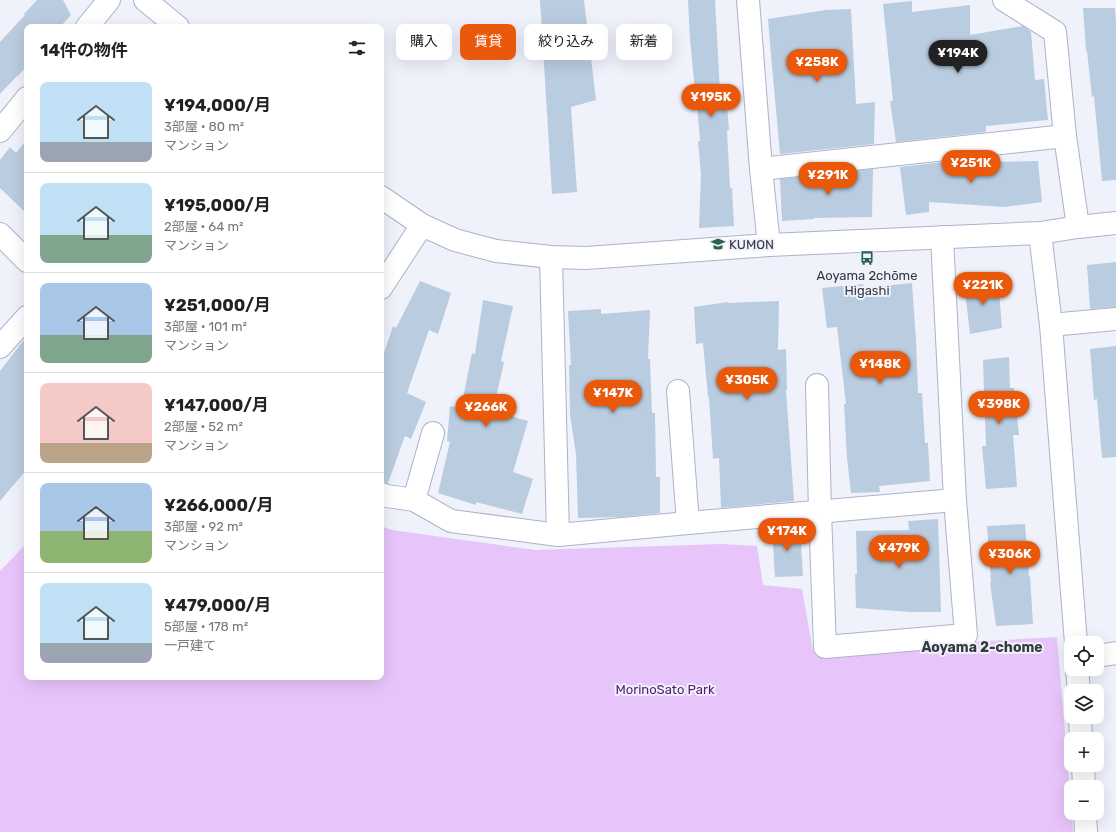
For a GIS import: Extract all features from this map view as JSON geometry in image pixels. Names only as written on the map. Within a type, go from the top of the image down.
[{"type":"street","points":[[89,24],[109,0]]},
{"type":"street","points":[[145,0],[174,24]]},
{"type":"street","points":[[748,0],[760,169],[768,245]]},
{"type":"street","points":[[1004,0],[1055,32],[1065,136],[1078,227]]},
{"type":"street","points":[[0,131],[24,102]]},
{"type":"street","points":[[760,169],[1065,136]]},
{"type":"street","points":[[384,199],[422,225],[455,240],[496,251],[551,257],[586,258],[768,245],[1040,233],[1116,223]]},
{"type":"street","points":[[384,283],[422,225]]},
{"type":"street","points":[[1040,233],[1051,324],[1075,636]]},
{"type":"street","points":[[0,234],[24,258]]},
{"type":"street","points":[[816,386],[825,647],[966,635],[955,500],[942,237]]},
{"type":"street","points":[[551,257],[558,535]]},
{"type":"street","points":[[1051,324],[1116,319]]},
{"type":"street","points":[[0,347],[24,320]]},
{"type":"street","points":[[678,391],[688,522]]},
{"type":"street","points":[[414,500],[434,433]]},
{"type":"street","points":[[384,495],[414,500],[451,521],[558,535],[688,522],[955,500]]},
{"type":"street","points":[[1104,655],[1116,653]]},
{"type":"street","points":[[1085,820],[1086,832]]},
{"type":"green space","name":"MorinoSato Park","points":[[384,527],[392,530],[535,550],[722,544],[757,546],[763,585],[802,589],[813,651],[1057,637],[1065,732],[1064,772],[1068,772],[1069,780],[1064,780],[1064,820],[1072,820],[1073,832],[0,832],[0,571],[24,546],[24,680],[384,680]]},
{"type":"building","points":[[37,0],[63,0],[71,15],[63,24],[24,24],[24,69],[0,94],[0,42],[25,15],[24,14]]},
{"type":"building","points":[[540,0],[584,0],[587,24],[541,24]]},
{"type":"building","points":[[688,0],[715,0],[720,92],[726,92],[729,130],[727,131],[730,188],[732,188],[734,226],[699,228],[701,174],[698,141],[700,141],[690,39]]},
{"type":"building","points":[[912,1],[912,12],[970,5],[970,35],[1023,26],[1031,32],[1035,80],[1044,79],[1048,120],[986,126],[986,132],[896,142],[890,101],[893,101],[883,4]]},
{"type":"building","points":[[1083,8],[1115,8],[1116,180],[1102,181],[1094,96],[1092,97],[1086,51]]},
{"type":"building","points":[[851,9],[856,104],[875,102],[874,144],[780,154],[768,19],[826,10]]},
{"type":"building","points":[[544,60],[591,60],[596,100],[571,107],[577,192],[552,194]]},
{"type":"building","points":[[24,143],[24,211],[0,188],[0,160],[10,147],[16,153]]},
{"type":"building","points":[[988,157],[988,162],[1038,161],[1042,202],[1004,207],[929,202],[929,212],[906,215],[900,167]]},
{"type":"building","points":[[873,169],[872,217],[814,218],[782,221],[780,179]]},
{"type":"building","points":[[1116,262],[1116,307],[1090,309],[1087,265]]},
{"type":"building","points":[[998,279],[1002,328],[970,334],[964,282]]},
{"type":"building","points":[[420,281],[451,293],[438,334],[429,330],[407,393],[426,402],[411,439],[405,436],[388,483],[384,482],[384,353],[393,326],[396,328]]},
{"type":"building","points":[[912,283],[918,393],[922,393],[925,443],[928,443],[930,481],[879,486],[880,492],[851,493],[847,458],[844,404],[846,404],[837,327],[827,328],[822,288],[863,284],[864,288]]},
{"type":"building","points":[[483,300],[513,306],[501,361],[504,362],[493,411],[528,421],[513,472],[533,479],[522,514],[476,502],[476,505],[438,493],[450,442],[447,441],[450,406],[461,408],[472,353],[475,354]]},
{"type":"building","points":[[779,301],[778,350],[786,349],[786,390],[794,501],[721,508],[719,458],[713,459],[709,397],[703,343],[696,344],[694,307],[728,302]]},
{"type":"building","points":[[601,309],[601,314],[650,310],[648,359],[650,359],[652,413],[655,413],[656,477],[660,477],[660,513],[621,517],[578,518],[576,454],[570,415],[569,365],[571,365],[568,311]]},
{"type":"building","points":[[24,340],[24,473],[0,501],[0,371]]},
{"type":"building","points":[[1116,346],[1116,457],[1102,458],[1097,399],[1094,400],[1090,349]]},
{"type":"building","points":[[1009,357],[1010,388],[1014,388],[1019,435],[1013,435],[1017,487],[986,489],[982,446],[986,446],[983,360]]},
{"type":"building","points":[[938,519],[941,612],[911,612],[856,608],[856,531],[909,530],[908,521]]},
{"type":"building","points":[[1025,524],[1033,624],[996,626],[990,583],[987,526]]},
{"type":"building","points":[[796,526],[796,529],[800,529],[803,576],[775,577],[772,528]]},
{"type":"place","name":"KUMON","points":[[718,244]]},
{"type":"place","name":"Aoyama 2chōme Higashi","points":[[867,258]]},
{"type":"district","name":"Aoyama 2-chome","points":[[982,647]]}]
